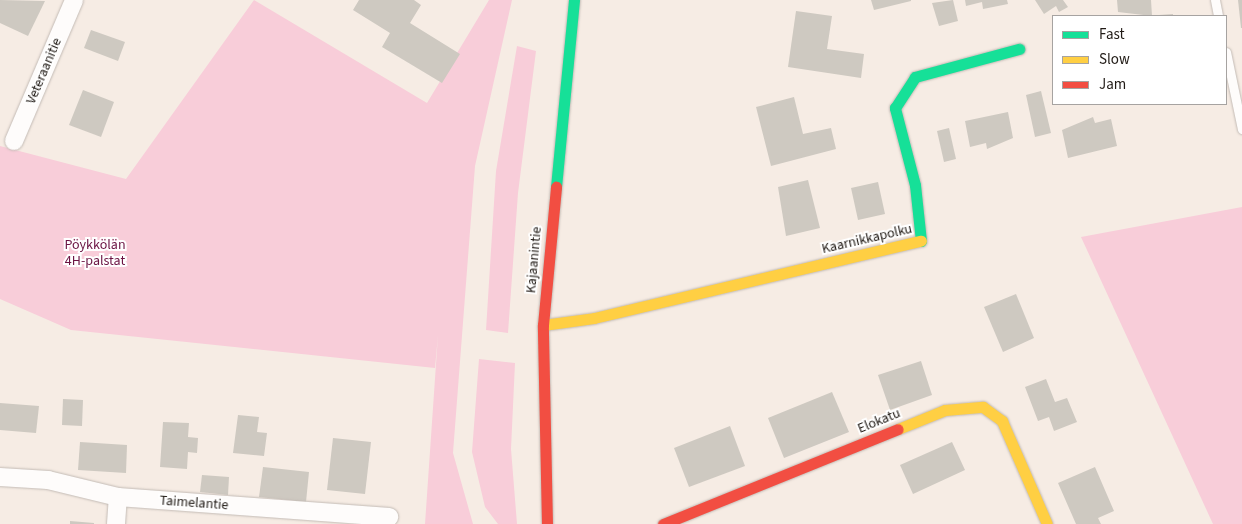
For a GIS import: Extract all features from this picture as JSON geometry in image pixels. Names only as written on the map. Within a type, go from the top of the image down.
[{"type":"street","name":"Veteraanitie","points":[[14,141],[74,0]]},
{"type":"street","name":"Kajaanintie","points":[[547,524],[542,445],[543,325],[574,0]]},
{"type":"street","name":"Kaarnikkapolku","points":[[543,325],[594,318],[923,241],[915,185],[895,108],[915,77],[1020,49]]},
{"type":"street","name":"Elokatu","points":[[663,524],[945,410],[983,407],[1002,421],[1047,524]]},
{"type":"street","name":"Taimelantie","points":[[0,476],[48,480],[118,497],[389,517]]},
{"type":"street","points":[[116,524],[118,497]]},
{"type":"lane","points":[[1215,0],[1218,15]]},
{"type":"lane","points":[[1227,57],[1242,129]]},
{"type":"green space","name":"Pöykkölän 4H-palstat","points":[[254,0],[427,103],[489,0],[512,0],[475,166],[453,453],[473,524],[425,524],[438,335],[435,368],[71,330],[0,299],[0,146],[126,179]]},
{"type":"green space","points":[[517,46],[536,51],[518,193],[508,333],[486,330],[496,171]]},
{"type":"green space","points":[[1242,207],[1242,524],[1213,524],[1081,237]]},
{"type":"green space","points":[[479,359],[515,363],[511,449],[517,524],[498,524],[485,507],[472,452]]},
{"type":"building","points":[[0,0],[45,1],[28,36],[0,23]]},
{"type":"building","points":[[359,0],[414,0],[421,5],[410,23],[460,54],[442,83],[382,47],[390,33],[353,10]]},
{"type":"building","points":[[871,0],[911,0],[911,1],[874,10]]},
{"type":"building","points":[[953,0],[958,21],[939,26],[932,3]]},
{"type":"building","points":[[965,0],[1007,0],[1008,4],[983,9],[982,2],[966,6]]},
{"type":"building","points":[[1035,0],[1063,0],[1068,7],[1059,12],[1056,6],[1044,14]]},
{"type":"building","points":[[1117,0],[1151,0],[1152,15],[1118,12]]},
{"type":"building","points":[[1238,0],[1242,0],[1242,28],[1241,28]]},
{"type":"building","points":[[796,11],[832,16],[827,49],[864,54],[861,78],[788,67]]},
{"type":"building","points":[[91,30],[125,42],[118,61],[84,48]]},
{"type":"building","points":[[83,90],[114,102],[101,137],[69,125]]},
{"type":"building","points":[[1041,91],[1051,133],[1035,137],[1026,95]]},
{"type":"building","points":[[794,97],[803,134],[831,128],[836,149],[771,166],[756,107]]},
{"type":"building","points":[[1008,112],[1013,138],[987,149],[986,143],[970,147],[965,121]]},
{"type":"building","points":[[1093,117],[1095,123],[1111,119],[1117,146],[1068,158],[1062,130]]},
{"type":"building","points":[[949,128],[956,159],[944,162],[937,131]]},
{"type":"building","points":[[808,180],[820,228],[786,236],[778,187]]},
{"type":"building","points":[[878,182],[885,214],[858,220],[851,188]]},
{"type":"building","points":[[1016,294],[1034,338],[1003,352],[984,307]]},
{"type":"building","points":[[921,361],[932,395],[890,410],[878,375]]},
{"type":"building","points":[[1046,379],[1055,402],[1067,398],[1077,422],[1054,431],[1049,417],[1038,421],[1025,387]]},
{"type":"building","points":[[832,392],[849,432],[784,458],[768,418]]},
{"type":"building","points":[[63,399],[83,400],[82,426],[62,425]]},
{"type":"building","points":[[0,403],[39,406],[36,433],[0,430]]},
{"type":"building","points":[[238,415],[259,417],[257,432],[267,433],[264,456],[233,453]]},
{"type":"building","points":[[163,422],[189,423],[188,437],[198,438],[197,453],[188,452],[187,469],[160,467]]},
{"type":"building","points":[[730,426],[745,466],[689,487],[674,448]]},
{"type":"building","points":[[333,438],[371,442],[365,494],[327,490]]},
{"type":"building","points":[[80,442],[127,445],[126,473],[78,470]]},
{"type":"building","points":[[952,442],[965,470],[913,494],[900,465]]},
{"type":"building","points":[[263,467],[309,472],[306,502],[259,497]]},
{"type":"building","points":[[1095,467],[1114,511],[1098,518],[1101,524],[1076,524],[1058,483]]},
{"type":"building","points":[[202,475],[229,477],[228,495],[200,492]]},
{"type":"building","points":[[70,521],[94,523],[94,524],[70,524]]},
{"type":"traffic: fast","points":[[556,187],[574,0]]},
{"type":"traffic: fast","points":[[921,241],[915,185],[895,108],[915,77],[1019,49]]},
{"type":"traffic: slow","points":[[543,325],[594,318],[921,241]]},
{"type":"traffic: slow","points":[[898,429],[945,410],[983,407],[1002,421],[1047,524]]},
{"type":"traffic: jam","points":[[547,524],[543,325],[556,187]]},
{"type":"traffic: jam","points":[[663,524],[898,429]]}]
